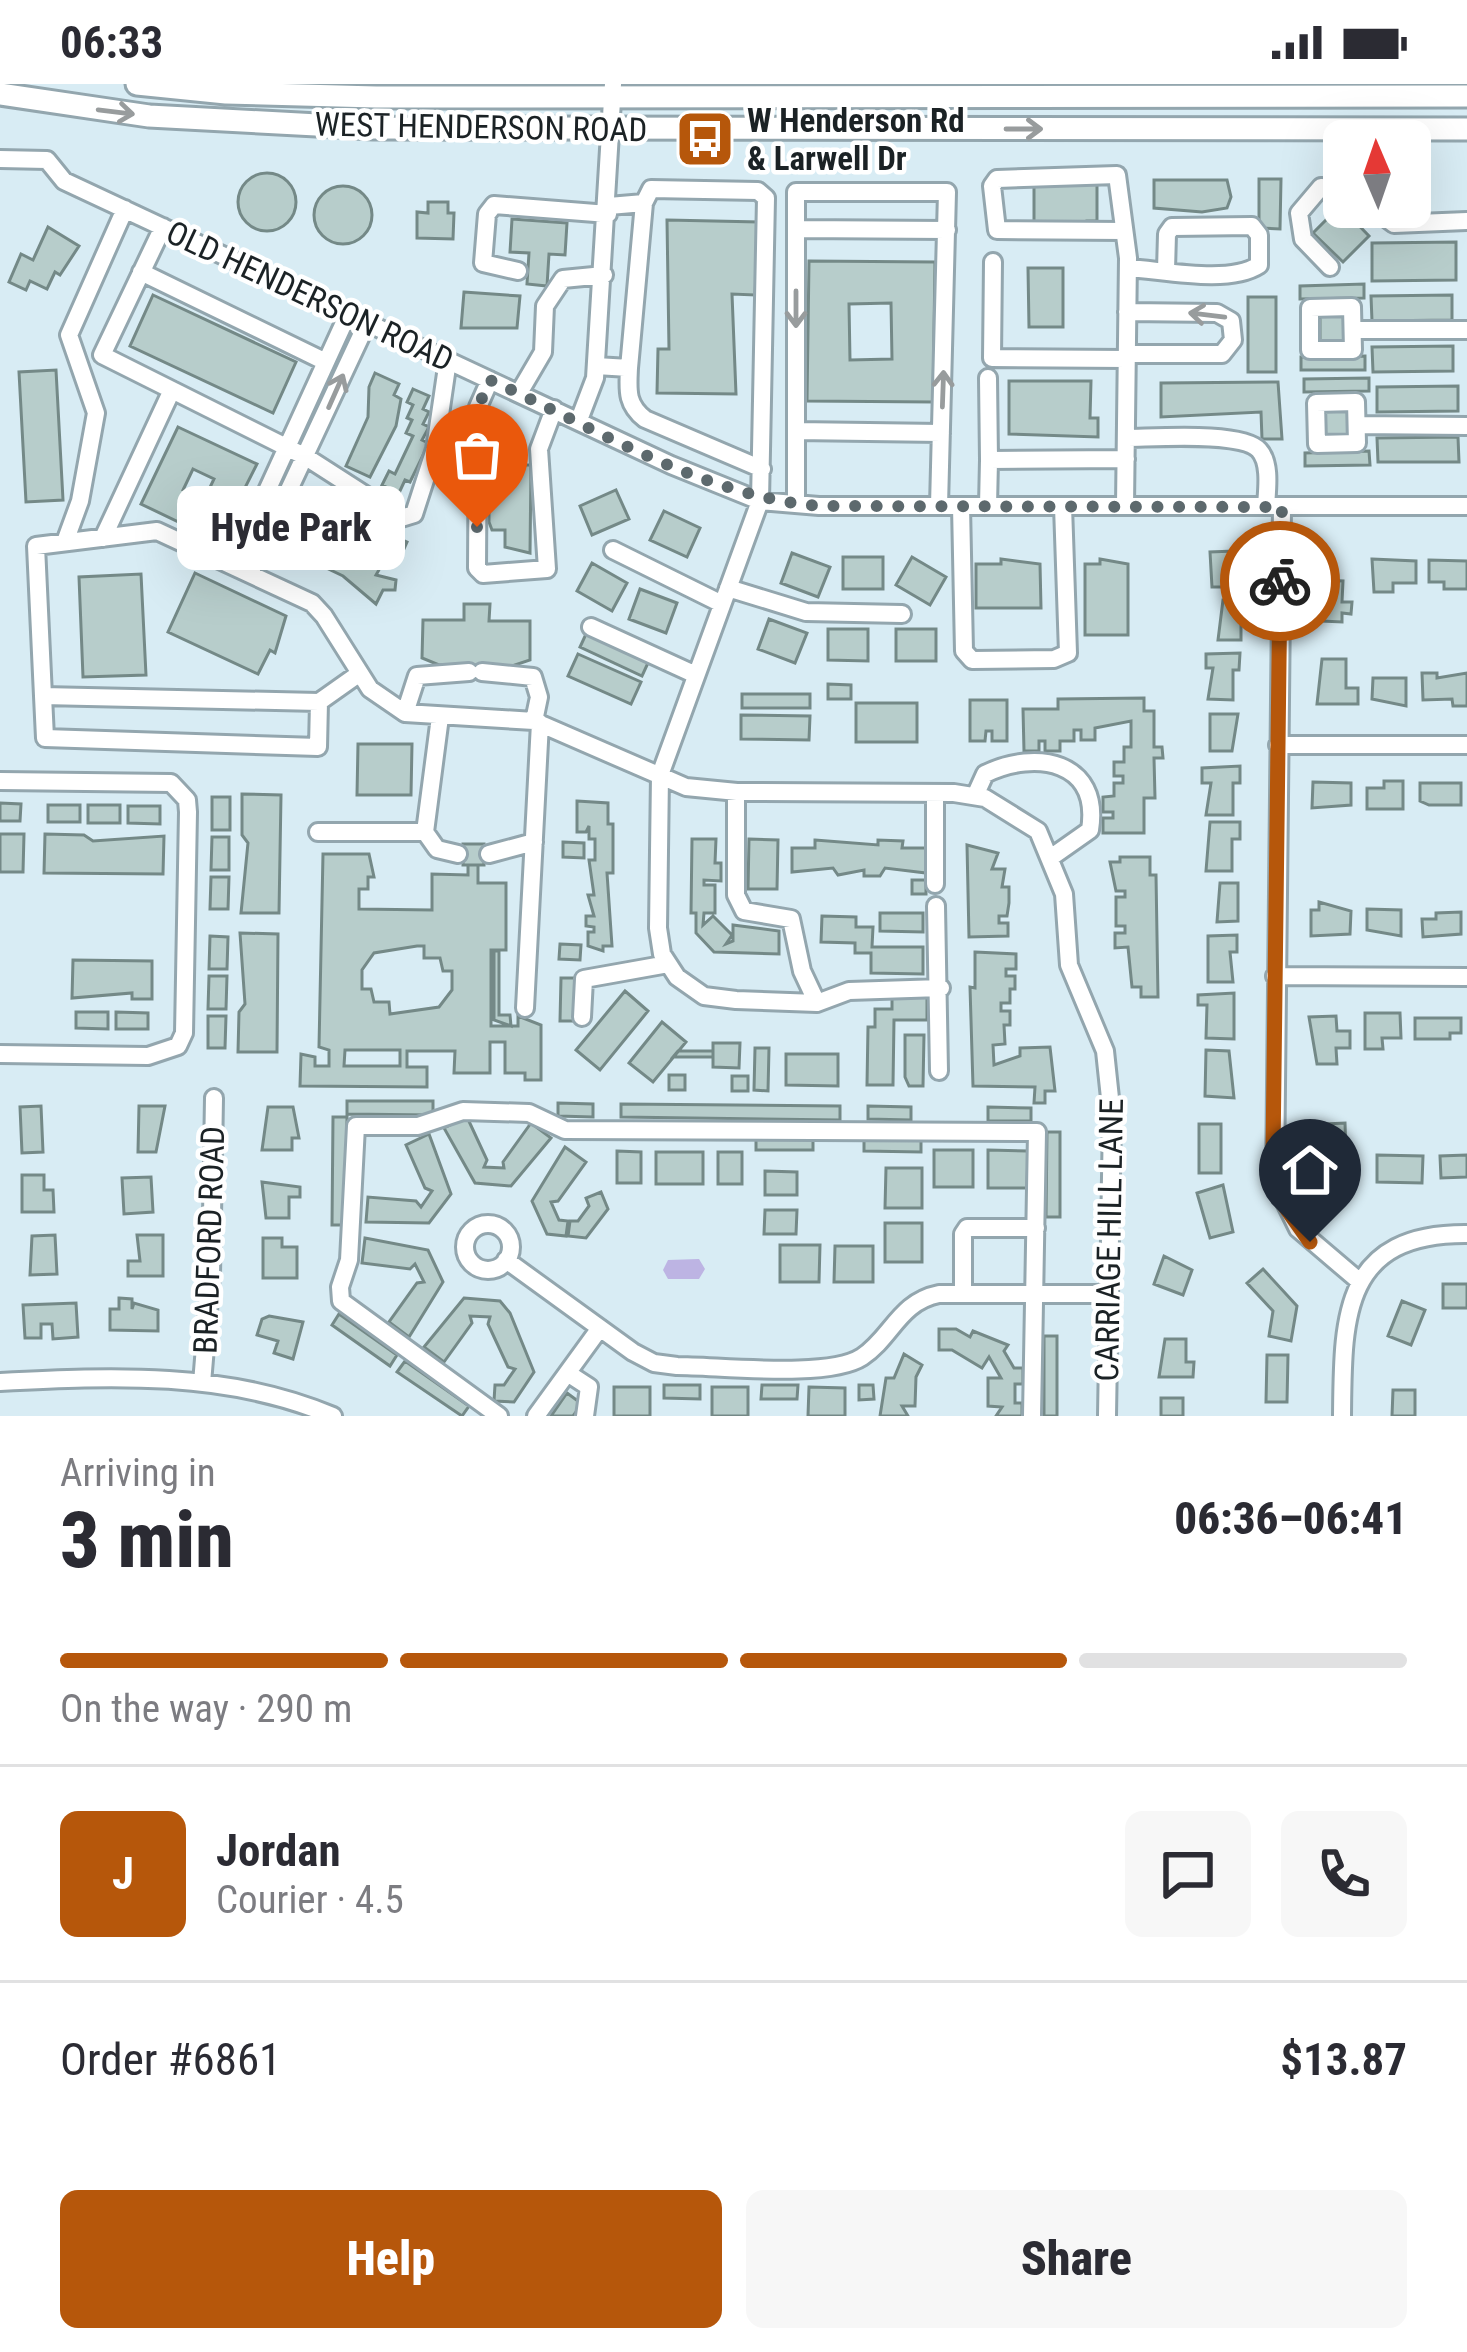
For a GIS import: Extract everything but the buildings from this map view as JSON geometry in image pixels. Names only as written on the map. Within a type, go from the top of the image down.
[{"type":"main road","name":"WEST HENDERSON ROAD","points":[[136,84],[295,96],[614,90],[1467,96]]},
{"type":"main road","name":"WEST HENDERSON ROAD","points":[[0,94],[220,122],[613,129],[1467,129]]},
{"type":"street","points":[[579,420],[596,366],[614,90]]},
{"type":"street","name":"OLD HENDERSON ROAD","points":[[4,159],[47,160],[64,181],[760,501],[939,506],[1467,506]]},
{"type":"street","points":[[1124,231],[997,230],[992,186],[997,179],[1118,176],[1128,263],[1125,505]]},
{"type":"street","points":[[1323,187],[1299,212],[1303,239],[1330,266]]},
{"type":"street","points":[[762,469],[633,410],[629,368],[644,203],[651,189],[758,191],[766,198],[762,469],[760,501],[660,775],[658,928],[673,970],[704,996],[818,1003],[849,991],[941,988]]},
{"type":"street","points":[[796,504],[796,192],[947,192],[939,506]]},
{"type":"street","points":[[518,271],[483,262],[487,214],[494,205],[608,210],[644,203]]},
{"type":"street","points":[[65,542],[80,501],[96,413],[69,335],[124,209]]},
{"type":"street","points":[[1431,222],[1467,221]]},
{"type":"street","points":[[1128,263],[1166,270],[1252,271],[1259,265],[1259,235],[1252,226],[1172,227],[1167,234],[1166,270]]},
{"type":"street","points":[[163,227],[102,355],[306,458],[379,507],[409,518],[435,449],[448,360]]},
{"type":"street","points":[[796,229],[947,230]]},
{"type":"street","points":[[993,262],[992,358],[1222,354],[1234,340],[1231,321],[1217,313],[1127,312]]},
{"type":"street","points":[[141,272],[326,362]]},
{"type":"street","points":[[519,393],[543,352],[544,306],[563,279],[604,274]]},
{"type":"street","points":[[235,566],[348,314]]},
{"type":"street","points":[[235,566],[306,458],[367,323]]},
{"type":"street","points":[[1354,330],[1467,330]]},
{"type":"street","points":[[596,366],[629,368]]},
{"type":"street","points":[[988,378],[988,506]]},
{"type":"street","points":[[490,380],[478,407],[477,568],[483,574],[548,568],[539,448],[554,410]]},
{"type":"street","points":[[103,538],[172,390]]},
{"type":"street","points":[[1357,425],[1467,425]]},
{"type":"street","points":[[796,431],[941,434]]},
{"type":"street","points":[[1126,437],[1231,440],[1253,446],[1264,460],[1274,507],[1279,746],[1273,1153],[1279,1198],[1310,1242],[1359,1281]]},
{"type":"street","points":[[989,460],[1126,459]]},
{"type":"street","points":[[961,506],[964,651],[972,660],[993,660],[1054,659],[1068,652],[1064,506]]},
{"type":"street","points":[[319,702],[318,747],[45,738],[36,546],[157,531],[235,566],[320,610],[370,689],[404,713],[537,722],[686,787],[975,796],[1028,820],[1053,856],[1090,830],[1094,805],[1090,787],[1078,775],[1009,764],[985,774],[975,796]]},
{"type":"street","points":[[613,550],[725,596],[806,612],[902,614]]},
{"type":"street","points":[[591,626],[696,675]]},
{"type":"street","points":[[404,713],[417,676],[476,672],[533,677],[539,697],[525,1008]]},
{"type":"street","points":[[43,696],[319,702],[360,673]]},
{"type":"street","points":[[440,717],[425,832],[436,849],[458,854]]},
{"type":"street","points":[[1279,746],[1467,746]]},
{"type":"street","points":[[0,781],[171,783],[181,790],[188,812],[184,1034],[178,1046],[148,1056],[0,1054]]},
{"type":"street","points":[[736,792],[736,895],[744,911],[790,919],[802,971],[818,1003]]},
{"type":"street","points":[[935,793],[935,884]]},
{"type":"street","points":[[317,832],[425,832]]},
{"type":"street","points":[[489,854],[534,842]]},
{"type":"street","name":"CARRIAGE HILL LANE","points":[[1053,856],[1064,894],[1069,965],[1111,1078],[1107,1416]]},
{"type":"street","points":[[936,906],[939,1071]]},
{"type":"street","points":[[582,1017],[584,979],[673,970]]},
{"type":"street","points":[[1275,976],[1467,977]]},
{"type":"street","name":"BRADFORD ROAD","points":[[202,1383],[211,1275],[214,1098]]},
{"type":"street","points":[[499,1416],[341,1301],[340,1287],[349,1260],[356,1126],[418,1126],[463,1111],[529,1113],[565,1130],[1037,1132],[1032,1416]]},
{"type":"street","points":[[963,1294],[962,1234],[967,1228],[1036,1228]]},
{"type":"street","points":[[1342,1416],[1344,1320],[1359,1281],[1399,1246],[1420,1238],[1467,1234]]},
{"type":"street","points":[[506,1260],[654,1364],[823,1367],[862,1357],[913,1303],[963,1294],[1108,1294]]},
{"type":"street","points":[[536,1416],[600,1328]]},
{"type":"street","points":[[568,1374],[589,1388],[585,1416]]},
{"type":"street","points":[[0,1382],[144,1377],[202,1383],[333,1416]]},
{"type":"shaded area","points":[[699,1259],[705,1269],[699,1279],[668,1279],[663,1270],[668,1260]]},
{"type":"way so far","points":[[477,527],[478,407],[490,380],[760,501],[819,506],[1282,507],[1280,581]]},
{"type":"place","name":"W Henderson Rd & Larwell Dr","points":[[705,139]]},
{"type":"place","name":"Hyde Park","points":[[477,527]]},
{"type":"route","points":[[1280,581],[1273,1153],[1279,1198],[1310,1242]]}]
